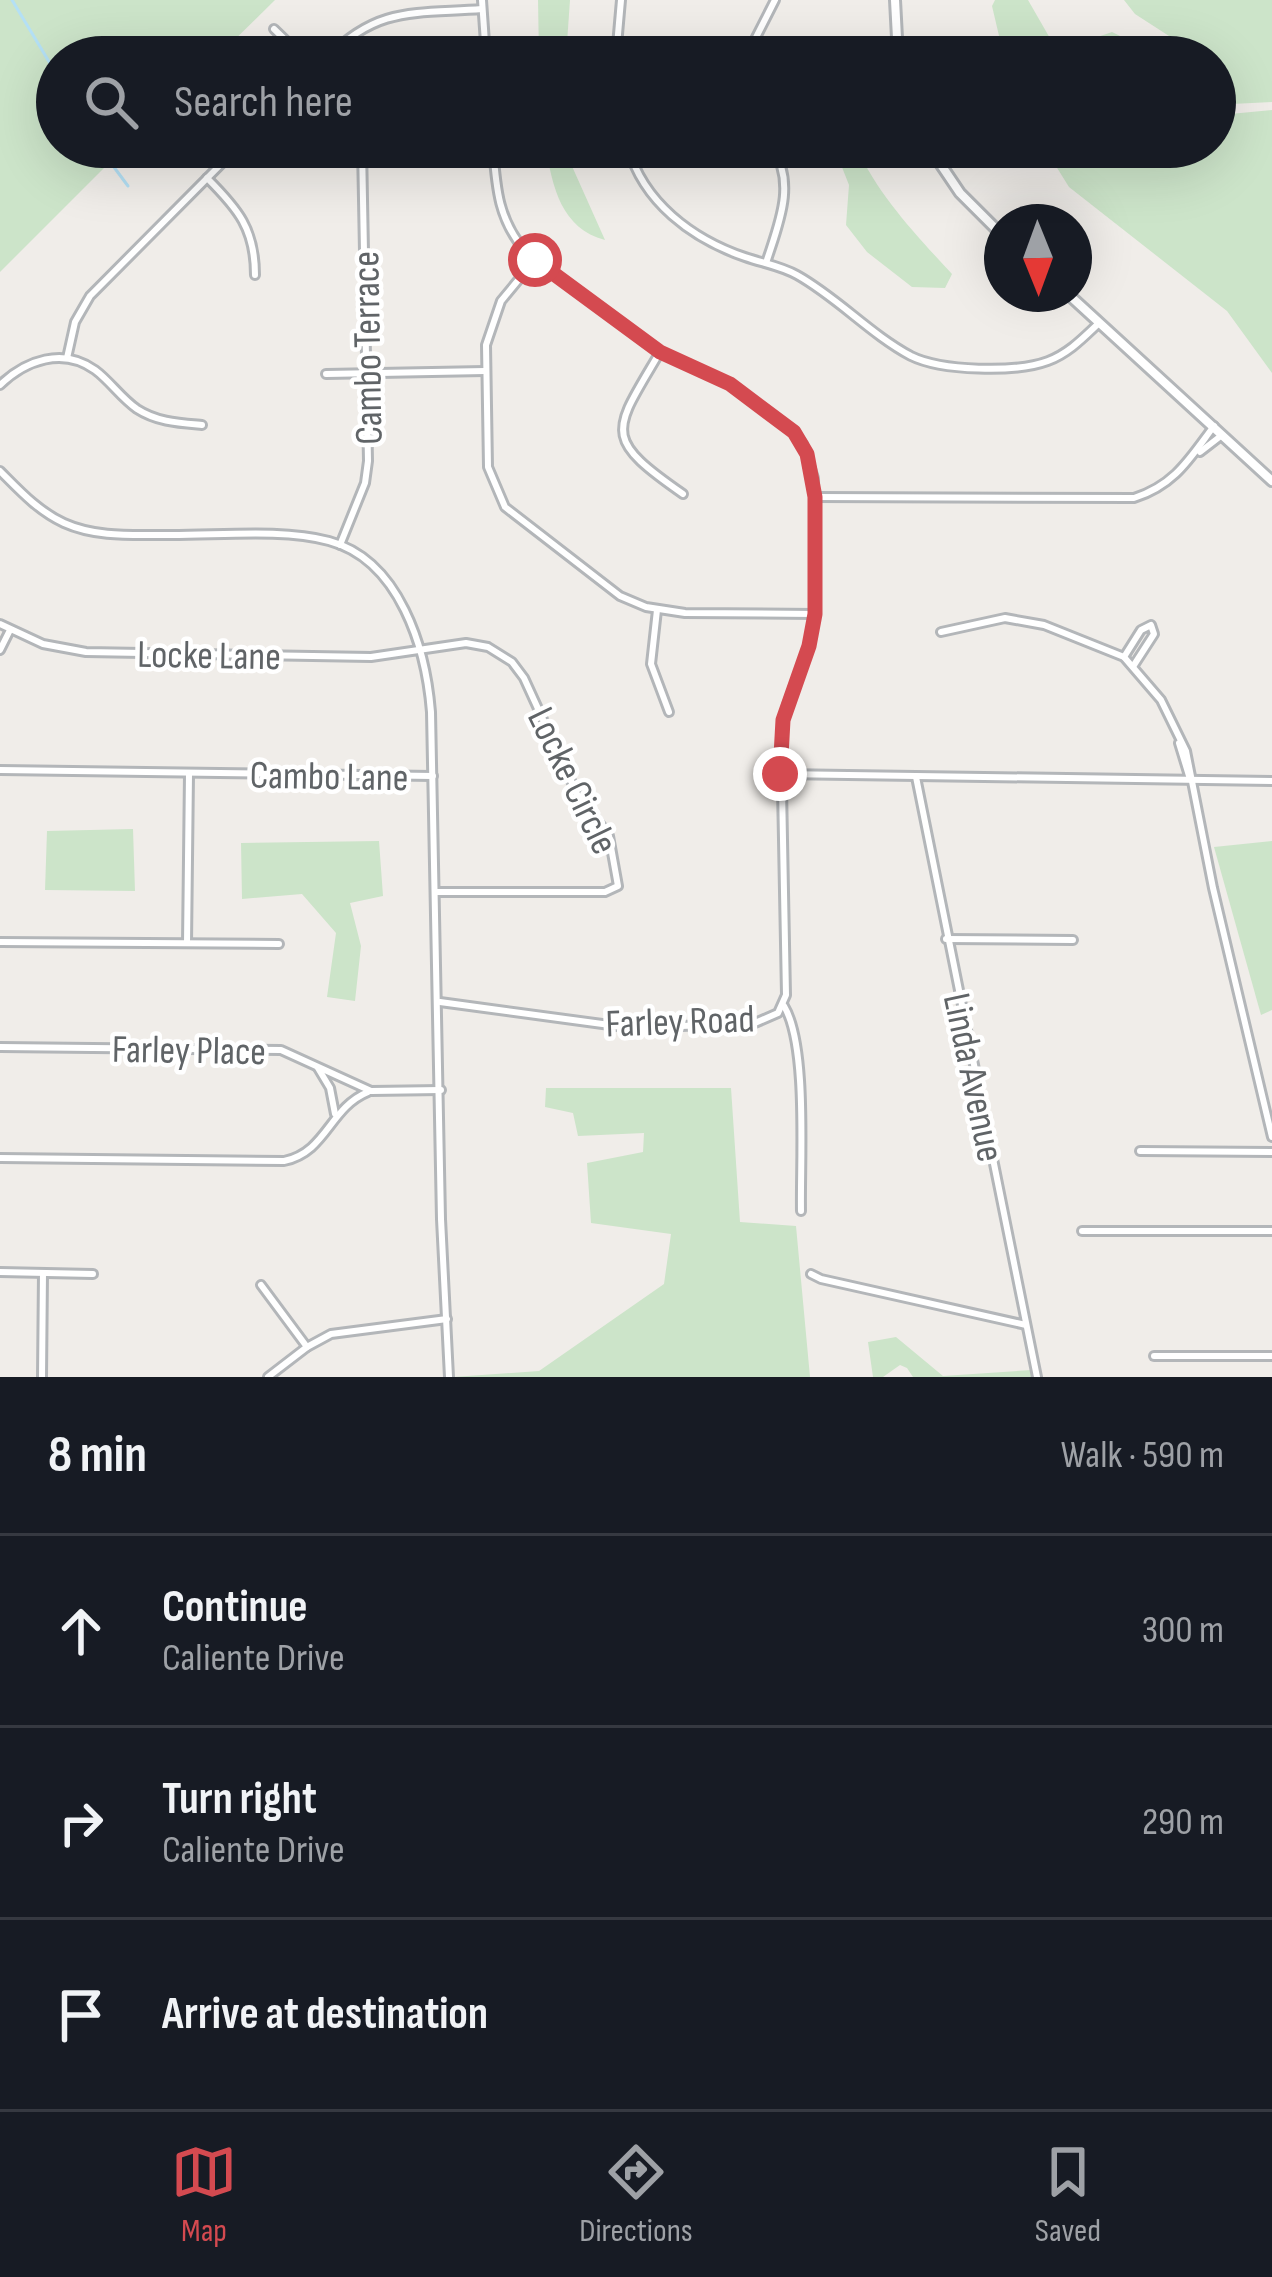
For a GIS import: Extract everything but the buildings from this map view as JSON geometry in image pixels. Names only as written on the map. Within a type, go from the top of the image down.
[{"type":"street","points":[[618,36],[621,0]]},
{"type":"street","points":[[757,36],[775,0]]},
{"type":"street","points":[[895,0],[897,36]]},
{"type":"street","points":[[350,36],[374,21],[482,4],[484,36]]},
{"type":"street","points":[[274,28],[282,36]]},
{"type":"street","points":[[67,358],[75,322],[90,296],[217,168]]},
{"type":"street","name":"Cambo Terrace","points":[[340,544],[367,474],[362,168]]},
{"type":"street","name":"Farley Road","points":[[440,1001],[616,1027],[659,1029],[773,1018],[784,1006],[783,720],[815,614],[815,497],[811,465],[794,432],[722,379],[660,352],[535,260],[512,234],[500,207],[495,168]]},
{"type":"street","points":[[637,168],[645,187],[669,213],[715,244],[799,275],[910,355],[944,366],[1034,365],[1066,352],[1099,322]]},
{"type":"street","points":[[766,263],[785,187],[783,168]]},
{"type":"street","points":[[943,168],[984,217]]},
{"type":"street","points":[[207,178],[246,220],[255,274]]},
{"type":"street","points":[[535,260],[495,312],[488,333],[488,467],[505,507],[620,596],[657,610],[815,614]]},
{"type":"street","points":[[1088,312],[1272,481]]},
{"type":"street","points":[[660,352],[626,411],[625,440],[634,459],[683,494]]},
{"type":"street","points":[[0,385],[29,363],[67,358],[98,372],[141,412],[165,421],[202,425]]},
{"type":"street","points":[[326,374],[485,371]]},
{"type":"street","points":[[1197,454],[1214,426]]},
{"type":"street","points":[[815,497],[1120,500],[1156,490],[1223,434]]},
{"type":"street","points":[[0,471],[30,501],[65,523],[99,533],[301,537],[340,544],[379,574],[423,650],[433,776]]},
{"type":"street","points":[[657,610],[651,664],[669,712]]},
{"type":"street","points":[[941,632],[992,619],[1017,618],[1044,625],[1124,657],[1161,700],[1179,738],[1190,779],[1272,1137]]},
{"type":"street","name":"Locke Lane","points":[[0,624],[43,644],[86,652],[370,657],[423,650]]},
{"type":"street","points":[[1124,657],[1141,630],[1151,625],[1154,634],[1134,664]]},
{"type":"street","points":[[0,650],[10,630]]},
{"type":"street","name":"Locke Circle","points":[[423,650],[476,644],[505,657],[518,669],[578,794],[608,836],[619,886],[605,892],[436,892]]},
{"type":"street","name":"Cambo Lane","points":[[0,770],[433,776],[440,1001]]},
{"type":"street","points":[[187,944],[189,774]]},
{"type":"street","points":[[780,774],[1272,781]]},
{"type":"street","name":"Linda Avenue","points":[[916,777],[1037,1377]]},
{"type":"street","points":[[946,939],[1072,940]]},
{"type":"street","points":[[0,942],[278,944]]},
{"type":"street","points":[[440,1001],[449,1377]]},
{"type":"street","points":[[784,1006],[797,1067],[801,1211]]},
{"type":"street","name":"Farley Place","points":[[0,1047],[281,1050],[371,1091],[441,1090]]},
{"type":"street","points":[[315,1064],[327,1078],[335,1114]]},
{"type":"street","points":[[0,1158],[284,1161],[314,1148],[335,1114],[371,1091]]},
{"type":"street","points":[[1140,1150],[1272,1152]]},
{"type":"street","points":[[1082,1231],[1272,1231]]},
{"type":"street","points":[[0,1272],[93,1274]]},
{"type":"street","points":[[42,1377],[43,1273]]},
{"type":"street","points":[[811,1274],[1026,1324]]},
{"type":"street","points":[[261,1285],[307,1347]]},
{"type":"street","points":[[268,1377],[307,1347],[345,1330],[447,1319]]},
{"type":"street","points":[[1154,1356],[1272,1356]]},
{"type":"green space","points":[[0,0],[275,0],[238,36],[36,36],[36,168],[104,168],[0,272]]},
{"type":"green space","points":[[538,0],[570,0],[567,36],[539,36]]},
{"type":"green space","points":[[995,0],[1028,0],[1049,36],[999,36],[992,6]]},
{"type":"green space","points":[[1124,0],[1272,0],[1272,102],[1236,104],[1236,36],[1169,36],[1135,14]]},
{"type":"green space","points":[[1272,110],[1272,373],[1227,311],[1069,187],[1057,168],[1236,168],[1236,113]]},
{"type":"green space","points":[[550,168],[573,168],[605,240],[569,216]]},
{"type":"green space","points":[[842,168],[867,168],[911,229],[952,274],[945,288],[912,287],[867,252],[846,225],[849,185]]},
{"type":"green space","points":[[133,829],[135,891],[45,890],[47,831]]},
{"type":"green space","points":[[379,841],[383,896],[350,903],[361,946],[355,1001],[327,997],[336,933],[302,894],[242,899],[241,843]]},
{"type":"green space","points":[[1272,841],[1272,1010],[1261,1015],[1214,847]]},
{"type":"green space","points":[[546,1088],[731,1088],[740,1222],[796,1226],[810,1377],[453,1377],[539,1371],[664,1284],[671,1234],[591,1223],[587,1163],[643,1152],[644,1133],[578,1136],[573,1113],[545,1107]]},
{"type":"green space","points":[[896,1337],[943,1376],[1031,1370],[1033,1377],[913,1377],[900,1365],[883,1377],[873,1377],[868,1342]]},
{"type":"waterway","points":[[12,0],[36,40]]},
{"type":"waterway","points":[[115,168],[128,186]]},
{"type":"route","points":[[535,260],[660,352],[730,384],[794,432],[807,454],[815,497],[814,627],[783,720],[780,774]]}]
